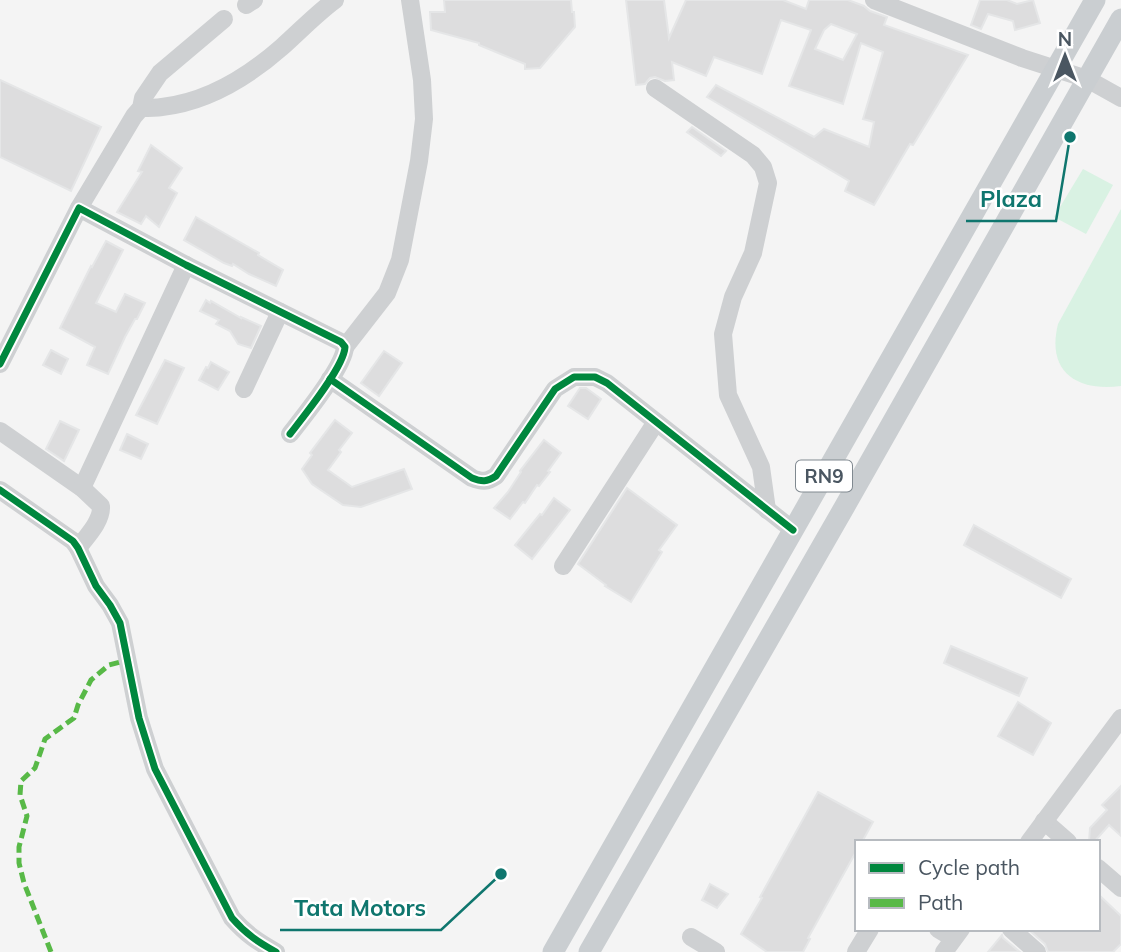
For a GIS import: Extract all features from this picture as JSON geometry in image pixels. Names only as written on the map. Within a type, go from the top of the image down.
[{"type":"main road","name":"RN9","points":[[553,952],[1095,0]]},
{"type":"main road","name":"RN9","points":[[589,952],[1121,19]]},
{"type":"street","points":[[141,108],[163,107],[194,100],[230,85],[281,48],[335,0]]},
{"type":"street","points":[[290,434],[330,379],[345,354],[345,347],[387,293],[400,260],[419,161],[424,119],[422,80],[410,0]]},
{"type":"street","points":[[874,0],[1022,58],[1087,79],[1121,98]]},
{"type":"street","points":[[0,364],[79,208],[141,108],[143,98],[160,73],[224,19]]},
{"type":"street","points":[[655,88],[752,155],[764,167],[768,183],[752,253],[733,297],[723,334],[728,395],[761,467],[767,510]]},
{"type":"street","points":[[79,208],[341,342],[345,347]]},
{"type":"street","points":[[82,488],[186,265]]},
{"type":"street","points":[[244,389],[280,312]]},
{"type":"street","points":[[330,379],[481,482],[496,476],[555,389],[574,377],[595,377],[607,383],[793,530]]},
{"type":"street","points":[[563,566],[656,422]]},
{"type":"street","points":[[0,431],[82,488],[101,506],[97,521],[78,548]]},
{"type":"street","points":[[0,489],[73,541],[78,548],[96,586],[120,623],[139,718],[155,769],[232,918],[244,932],[276,952]]},
{"type":"street","points":[[1030,840],[1118,728]]},
{"type":"street","points":[[1044,821],[1066,840]]},
{"type":"street","points":[[1100,870],[1121,888]]},
{"type":"street","points":[[856,952],[869,931]]},
{"type":"street","points":[[1013,931],[1037,952]]},
{"type":"street","points":[[691,937],[716,952]]},
{"type":"green space","points":[[1083,169],[1113,185],[1086,234],[1054,217]]},
{"type":"green space","points":[[1121,209],[1121,386],[1091,386],[1068,375],[1061,366],[1055,341],[1058,324]]},
{"type":"building","points":[[444,0],[571,0],[575,27],[540,68],[525,69],[525,64],[479,43],[431,30],[430,12],[445,12]]},
{"type":"building","points":[[626,0],[664,0],[669,38],[686,0],[783,0],[806,9],[809,0],[848,0],[887,17],[884,25],[968,55],[874,205],[845,191],[849,181],[707,97],[716,85],[814,137],[824,129],[869,147],[874,122],[863,119],[883,52],[861,43],[843,104],[789,86],[811,30],[781,20],[762,74],[714,57],[706,76],[672,62],[674,80],[665,81],[655,77],[645,84],[636,85]],"holes":[[[831,24],[857,34],[843,60],[815,49],[824,30]]]},
{"type":"building","points":[[980,0],[1007,0],[1017,4],[1033,0],[1040,23],[1015,30],[1013,21],[988,14],[981,29],[971,25]]},
{"type":"building","points":[[0,80],[101,127],[71,191],[0,157]]},
{"type":"building","points":[[692,127],[726,151],[721,156],[687,132]]},
{"type":"building","points":[[151,145],[182,168],[169,188],[177,193],[159,227],[146,216],[141,224],[117,212],[142,172],[138,171]]},
{"type":"building","points":[[196,217],[283,270],[276,286],[233,264],[224,263],[184,240]]},
{"type":"building","points":[[106,241],[123,250],[96,303],[116,312],[125,294],[145,303],[108,374],[87,365],[95,347],[60,328]]},
{"type":"building","points":[[206,300],[261,326],[251,348],[238,344],[230,331],[216,324],[219,320],[200,311]]},
{"type":"building","points":[[51,350],[68,359],[61,374],[43,365]]},
{"type":"building","points":[[384,351],[402,363],[379,396],[361,383]]},
{"type":"building","points":[[165,360],[184,368],[157,424],[136,415]]},
{"type":"building","points":[[211,362],[229,372],[218,390],[199,380]]},
{"type":"building","points":[[580,388],[586,388],[601,399],[588,419],[568,406]]},
{"type":"building","points":[[335,420],[352,433],[328,470],[352,487],[404,469],[412,489],[361,507],[343,505],[312,484],[302,469],[312,455],[310,453]]},
{"type":"building","points":[[60,421],[79,430],[64,461],[46,449]]},
{"type":"building","points":[[127,434],[148,444],[141,459],[120,450]]},
{"type":"building","points":[[544,440],[561,453],[548,471],[550,472],[510,519],[494,508]]},
{"type":"building","points":[[627,488],[677,525],[659,550],[662,552],[631,602],[605,586],[578,564]]},
{"type":"building","points":[[554,498],[570,510],[532,559],[515,545]]},
{"type":"building","points":[[974,525],[1071,579],[1061,598],[964,545]]},
{"type":"building","points":[[951,646],[1027,678],[1019,696],[944,663]]},
{"type":"building","points":[[1018,702],[1051,723],[1033,755],[998,736]]},
{"type":"building","points":[[1121,786],[1121,836],[1109,825],[1096,840],[1089,840],[1090,828],[1107,810],[1102,805]]},
{"type":"building","points":[[818,792],[873,822],[863,840],[855,840],[855,854],[808,938],[810,939],[803,952],[767,952],[741,934],[762,898],[760,897]]},
{"type":"building","points":[[710,884],[728,894],[717,908],[702,900]]},
{"type":"building","points":[[1100,896],[1121,916],[1121,944],[1113,952],[1048,952],[1045,944],[1030,931],[1100,931]]},
{"type":"building","points":[[1002,935],[1003,938],[1020,952],[988,952]]},
{"type":"marked path","points":[[51,952],[19,863],[19,847],[27,816],[20,795],[21,781],[35,768],[45,739],[74,718],[91,680],[109,665],[128,660]]},
{"type":"cycle path","points":[[0,364],[79,208],[341,342],[345,347],[338,366],[290,434]]},
{"type":"cycle path","points":[[330,379],[472,478],[484,481],[496,476],[555,389],[574,377],[595,377],[607,383],[793,530]]},
{"type":"cycle path","points":[[0,490],[73,541],[78,548],[96,586],[120,623],[139,718],[155,769],[232,918],[252,937],[276,952]]},
{"type":"place","name":"Plaza","points":[[1070,137]]},
{"type":"place","name":"Tata Motors","points":[[501,874]]}]
